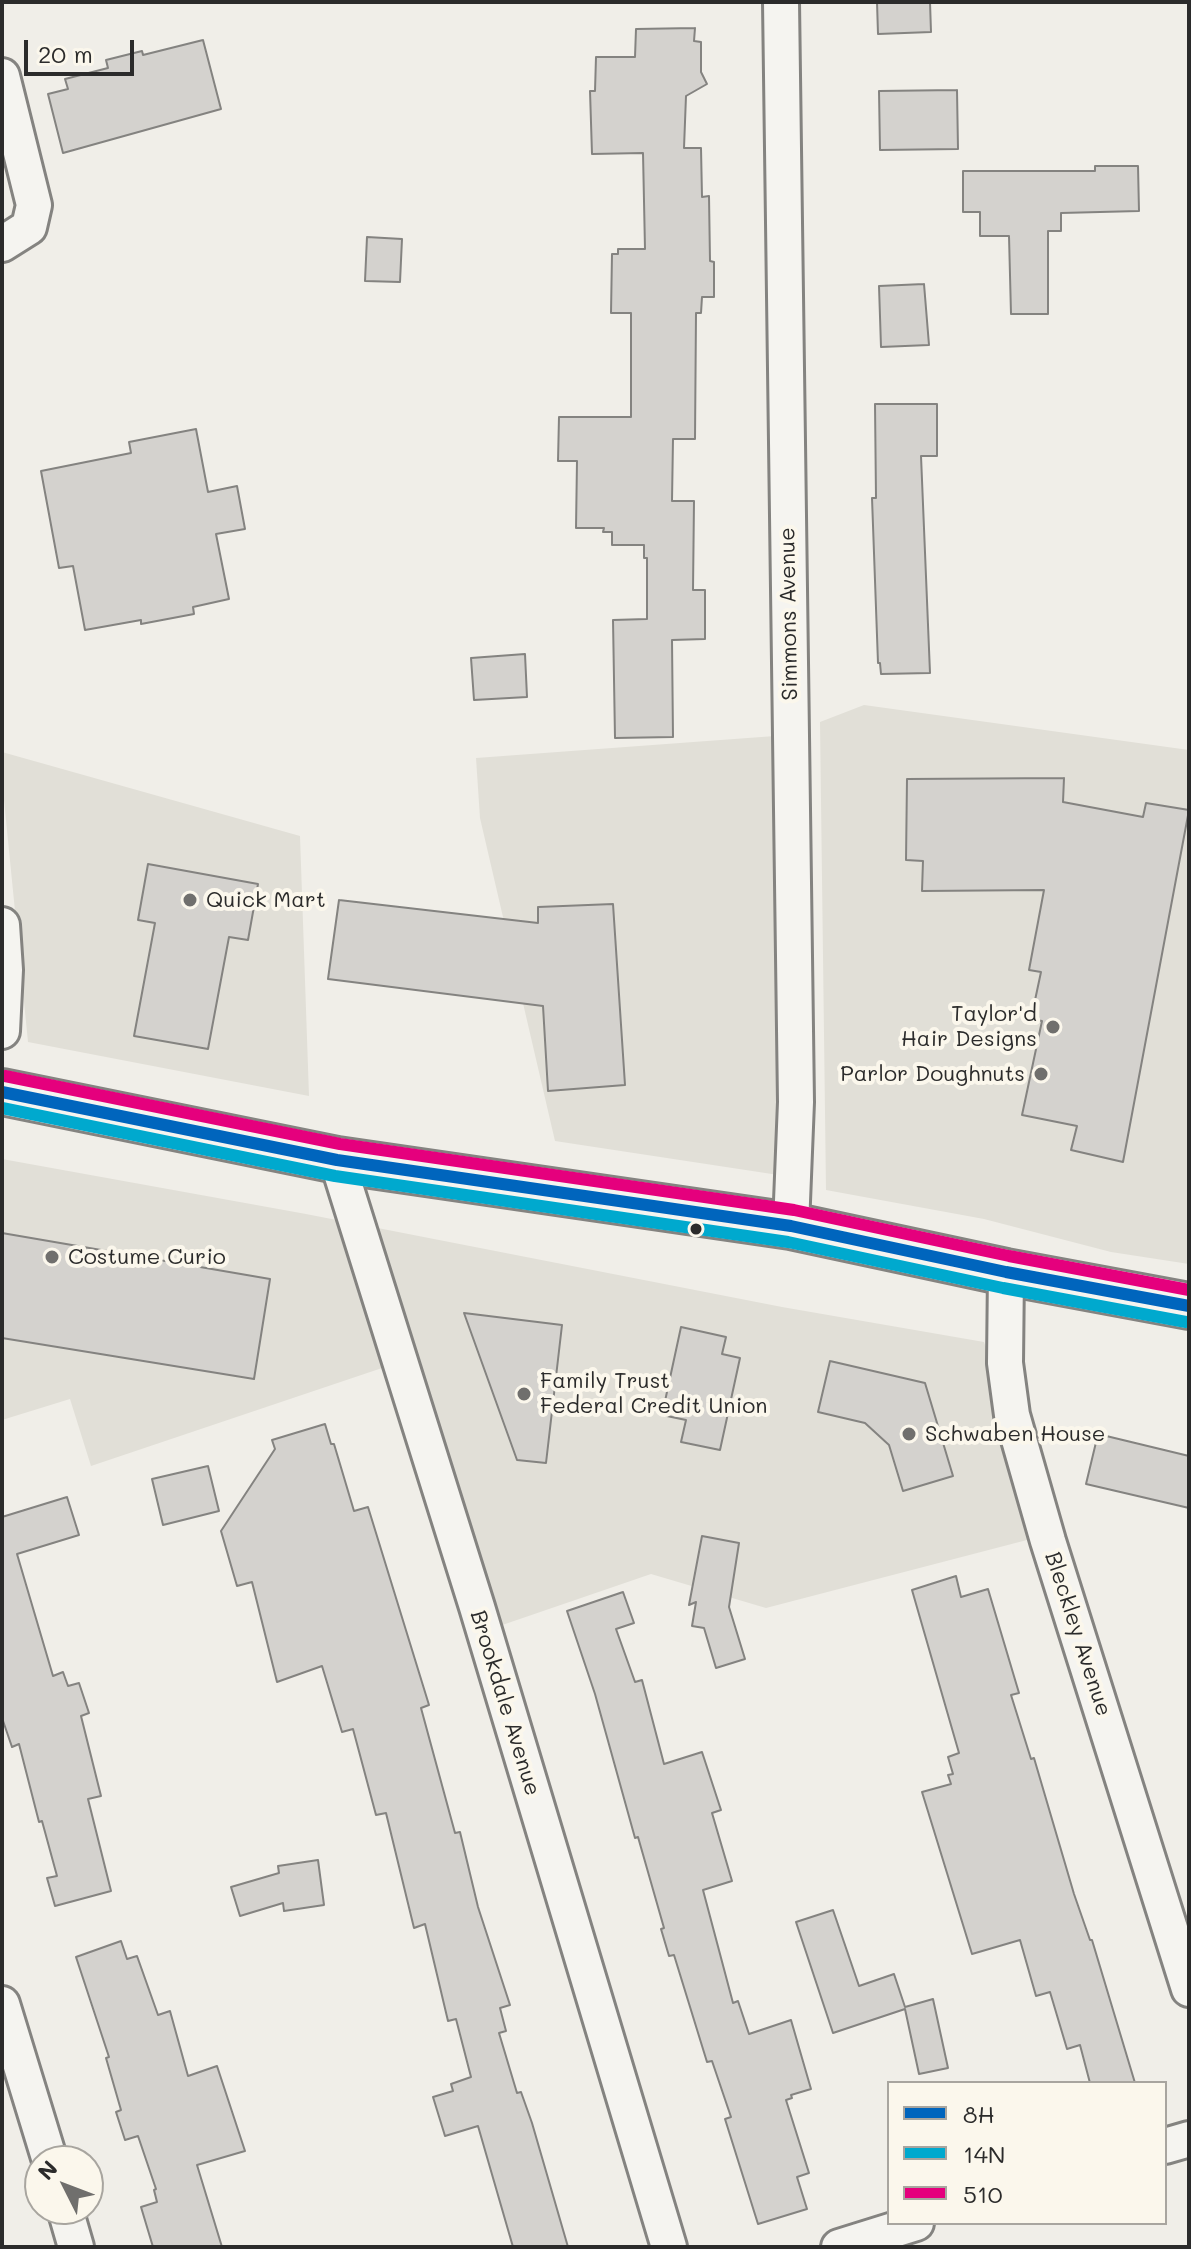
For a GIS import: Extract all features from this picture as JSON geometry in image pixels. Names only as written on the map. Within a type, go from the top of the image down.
[{"type":"main road","points":[[2,1092],[337,1160],[791,1226],[1006,1272],[1189,1306]]},
{"type":"street","name":"Simmons Avenue","points":[[781,2],[796,1088],[791,1226]]},
{"type":"street","points":[[2,76],[34,205],[29,227],[2,244]]},
{"type":"street","points":[[2,925],[5,970],[2,1031]]},
{"type":"street","name":"Brookdale Avenue","points":[[337,1160],[477,1607],[669,2247]]},
{"type":"street","name":"Bleckley Avenue","points":[[1006,1272],[1005,1363],[1012,1415],[1048,1541],[1189,1989]]},
{"type":"street","points":[[2,2004],[45,2145]]},
{"type":"street","points":[[1167,2145],[1189,2139]]},
{"type":"street","points":[[70,2225],[76,2247]]},
{"type":"street","points":[[839,2247],[910,2225]]},
{"type":"shaded area","points":[[864,705],[1189,750],[1189,1264],[1111,1252],[984,1219],[826,1190],[820,722]]},
{"type":"shaded area","points":[[775,736],[785,1176],[555,1141],[480,818],[476,758]]},
{"type":"shaded area","points":[[2,752],[300,836],[309,1096],[28,1042],[2,780]]},
{"type":"shaded area","points":[[2,1159],[306,1214],[782,1307],[984,1342],[1050,1534],[766,1608],[651,1574],[479,1633],[388,1366],[91,1466],[70,1399],[2,1420]]},
{"type":"building","points":[[877,2],[930,2],[931,32],[878,34]]},
{"type":"building","points":[[695,28],[694,41],[701,42],[701,72],[707,84],[686,96],[684,148],[701,148],[702,197],[709,196],[714,297],[702,297],[701,313],[696,313],[695,439],[673,439],[672,501],[694,501],[693,590],[705,590],[705,639],[672,640],[673,737],[615,738],[613,620],[647,619],[647,558],[644,558],[644,545],[612,545],[612,532],[603,532],[604,528],[576,528],[577,461],[558,461],[559,417],[631,417],[631,313],[611,313],[612,254],[618,254],[618,249],[645,249],[643,153],[592,154],[590,91],[595,91],[596,57],[635,57],[636,29]]},
{"type":"building","points":[[203,40],[221,109],[63,153],[48,94],[68,89],[65,79],[108,68],[106,60],[142,51],[143,55]]},
{"type":"building","points":[[957,90],[958,149],[880,150],[879,91]]},
{"type":"building","points":[[1095,166],[1138,166],[1139,211],[1061,213],[1061,231],[1048,231],[1048,314],[1011,314],[1009,236],[980,236],[980,212],[963,212],[963,171],[1095,171]]},
{"type":"building","points":[[367,237],[402,239],[400,282],[365,281]]},
{"type":"building","points":[[924,284],[929,345],[881,347],[879,286]]},
{"type":"building","points":[[875,404],[937,404],[937,456],[921,456],[930,673],[881,674],[878,663],[872,498],[876,498]]},
{"type":"building","points":[[196,429],[208,492],[237,486],[245,529],[216,534],[229,599],[193,607],[194,614],[85,630],[73,566],[59,568],[41,471],[131,453],[129,442]]},
{"type":"building","points":[[525,654],[527,697],[474,700],[471,658]]},
{"type":"building","points":[[1064,778],[1063,802],[1143,817],[1146,803],[1189,810],[1123,1162],[1071,1150],[1077,1126],[1022,1115],[1042,1021],[1031,1019],[1041,972],[1029,970],[1044,890],[922,891],[923,861],[906,860],[907,779]]},
{"type":"building","points":[[148,864],[258,884],[248,940],[229,937],[208,1049],[134,1036],[155,923],[138,920]]},
{"type":"building","points":[[339,900],[538,923],[538,907],[613,904],[625,1085],[548,1091],[543,1006],[328,979]]},
{"type":"building","points":[[2,1233],[270,1279],[254,1379],[2,1338]]},
{"type":"building","name":"Family Trust Federal Credit Union","points":[[464,1313],[562,1325],[546,1463],[517,1460]]},
{"type":"building","points":[[681,1327],[726,1337],[722,1354],[740,1358],[720,1450],[681,1442],[686,1420],[662,1415]]},
{"type":"building","name":"Schwaben House","points":[[830,1361],[925,1383],[953,1476],[903,1491],[889,1445],[865,1423],[818,1412]]},
{"type":"building","points":[[325,1424],[354,1511],[368,1507],[429,1705],[421,1708],[455,1833],[460,1832],[478,1907],[510,2005],[500,2008],[506,2031],[499,2033],[517,2093],[521,2092],[532,2123],[568,2247],[513,2247],[478,2126],[445,2136],[433,2097],[453,2091],[451,2084],[471,2077],[456,2019],[448,2021],[425,1924],[414,1928],[386,1813],[376,1815],[353,1729],[342,1732],[322,1666],[277,1682],[252,1582],[237,1586],[221,1531],[275,1449],[272,1440]]},
{"type":"building","points":[[1098,1434],[1189,1456],[1189,1508],[1086,1484]]},
{"type":"building","points":[[208,1466],[219,1511],[163,1525],[152,1479]]},
{"type":"building","points":[[67,1497],[79,1535],[17,1554],[53,1676],[63,1672],[68,1686],[79,1683],[89,1713],[81,1716],[101,1796],[88,1799],[111,1891],[55,1906],[47,1878],[57,1876],[42,1821],[39,1822],[19,1744],[12,1747],[2,1718],[2,1517]]},
{"type":"building","points":[[702,1536],[739,1543],[729,1607],[745,1659],[716,1668],[704,1628],[692,1626],[696,1602],[689,1605]]},
{"type":"building","points":[[956,1576],[961,1597],[988,1589],[1019,1693],[1011,1695],[1031,1759],[1034,1758],[1134,2081],[1089,2081],[1080,2045],[1067,2049],[1050,1992],[1036,1996],[1020,1940],[972,1954],[922,1792],[951,1784],[948,1775],[953,1774],[948,1757],[959,1753],[912,1590]]},
{"type":"building","points":[[623,1592],[634,1623],[616,1629],[635,1682],[642,1680],[664,1764],[702,1752],[721,1810],[712,1813],[732,1881],[703,1890],[733,2003],[738,2001],[749,2034],[791,2020],[811,2089],[791,2095],[792,2098],[786,2100],[809,2173],[797,2177],[807,2209],[758,2224],[725,2119],[731,2117],[712,2061],[707,2062],[674,1955],[669,1956],[638,1837],[635,1838],[595,1694],[567,1611]]},
{"type":"building","points":[[318,1860],[324,1905],[284,1911],[283,1903],[240,1916],[231,1887],[279,1873],[278,1866]]},
{"type":"building","points":[[833,1910],[859,1986],[894,1974],[905,2007],[933,1999],[948,2068],[919,2074],[905,2009],[833,2033],[796,1922]]},
{"type":"building","points":[[121,1941],[127,1959],[137,1956],[158,2015],[170,2011],[188,2076],[217,2066],[245,2151],[197,2165],[222,2247],[153,2247],[141,2207],[157,2202],[156,2189],[138,2136],[125,2140],[116,2112],[121,2110],[106,2058],[109,2057],[76,1957]]},
{"type":"transit line","name":"510","points":[[5,1076],[340,1144],[794,1210],[1009,1256],[1189,1290]]},
{"type":"transit line","name":"8H","points":[[2,1092],[337,1160],[791,1226],[1006,1272],[1189,1306]]},
{"type":"transit line","name":"14N","points":[[2,1108],[335,1176],[788,1242],[1003,1288],[1186,1322]]},
{"type":"place","name":"Quick Mart","points":[[190,900]]},
{"type":"place","name":"Taylor'd Hair Designs","points":[[1053,1027]]},
{"type":"place","name":"Parlor Doughnuts","points":[[1041,1074]]},
{"type":"place","name":"Costume Curio","points":[[52,1257]]},
{"type":"place","name":"Family Trust Federal Credit Union","points":[[524,1394]]},
{"type":"place","name":"Schwaben House","points":[[909,1434]]}]
